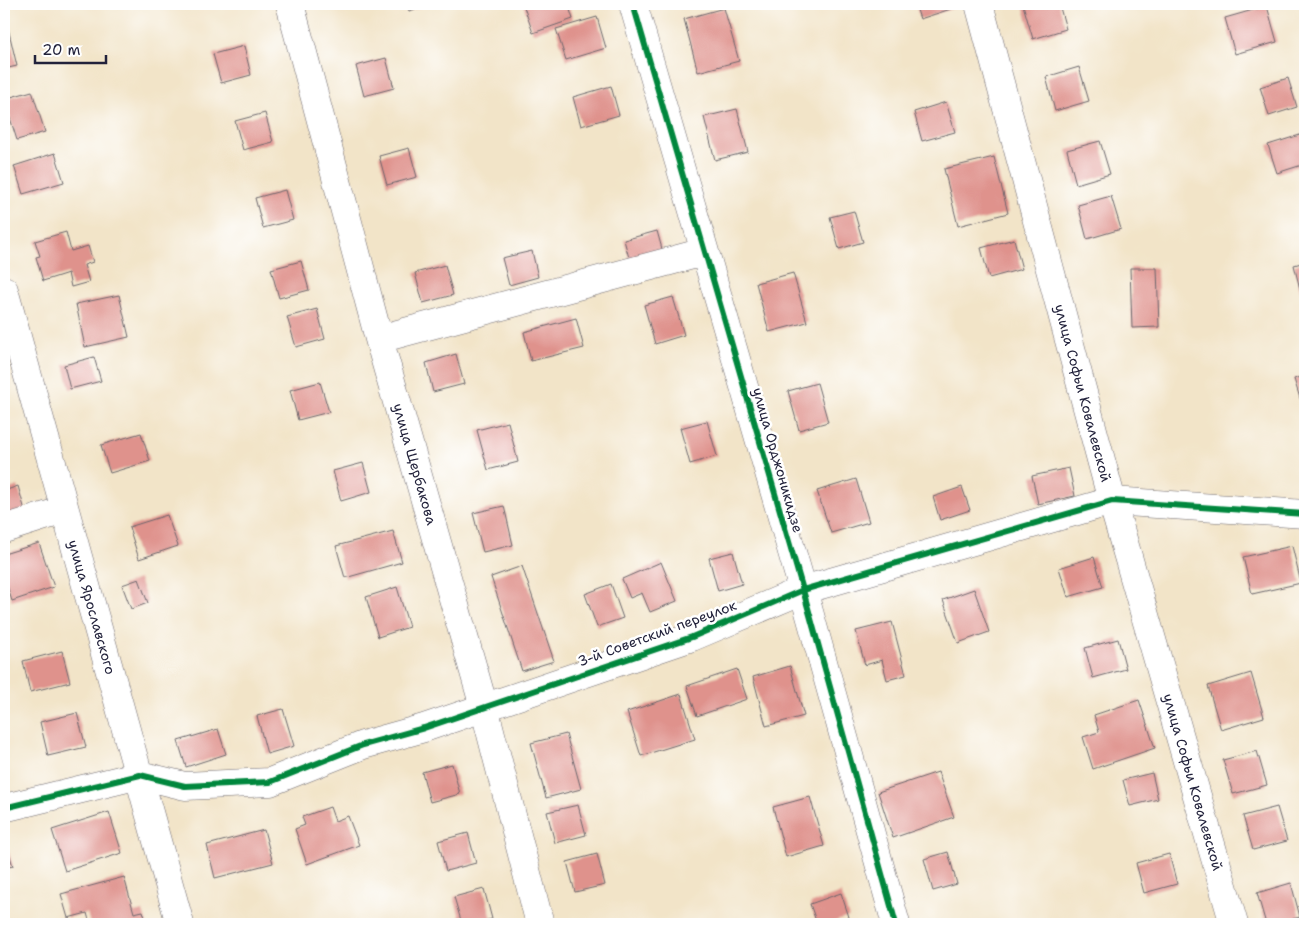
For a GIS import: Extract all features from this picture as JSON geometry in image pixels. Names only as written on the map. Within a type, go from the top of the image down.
[{"type":"street","name":"улица Щербакова","points":[[290,4],[379,339],[484,707],[540,924]]},
{"type":"street","name":"улица Орджоникидзе","points":[[633,4],[803,590],[896,924]]},
{"type":"street","name":"улица Софьи Ковалевской","points":[[979,4],[1112,501],[1234,924]]},
{"type":"street","points":[[379,339],[704,252]]},
{"type":"street","name":"улица Ярославского","points":[[4,290],[180,924]]},
{"type":"street","name":"3-й Советский переулок","points":[[140,775],[185,786],[270,782],[363,745],[424,728],[692,637],[803,590],[1112,501],[1305,514]]},
{"type":"street","points":[[4,529],[64,510]]},
{"type":"street","points":[[4,808],[140,775]]},
{"type":"building","points":[[406,4],[432,4],[409,11]]},
{"type":"building","points":[[523,4],[568,4],[573,19],[533,33]]},
{"type":"building","points":[[915,4],[959,4],[960,6],[920,19]]},
{"type":"building","points":[[1059,4],[1066,29],[1033,39],[1023,5]]},
{"type":"building","points":[[1267,6],[1277,42],[1235,54],[1225,18]]},
{"type":"building","points":[[724,8],[739,61],[698,72],[684,19]]},
{"type":"building","points":[[597,17],[606,48],[566,60],[556,29]]},
{"type":"building","points":[[7,24],[17,66],[4,69],[4,25]]},
{"type":"building","points":[[244,46],[251,75],[221,83],[213,54]]},
{"type":"building","points":[[386,58],[394,88],[364,96],[356,66]]},
{"type":"building","points":[[1079,67],[1089,101],[1055,111],[1046,77]]},
{"type":"building","points":[[1288,78],[1297,107],[1269,116],[1260,87]]},
{"type":"building","points":[[611,86],[619,115],[581,126],[573,97]]},
{"type":"building","points":[[32,91],[45,132],[17,140],[4,99]]},
{"type":"building","points":[[946,102],[955,132],[922,141],[914,112]]},
{"type":"building","points":[[737,109],[748,152],[715,160],[704,117]]},
{"type":"building","points":[[265,113],[273,142],[243,150],[235,121]]},
{"type":"building","points":[[1303,134],[1305,140],[1305,164],[1277,173],[1268,145]]},
{"type":"building","points":[[1100,141],[1110,174],[1076,184],[1067,150]]},
{"type":"building","points":[[409,148],[417,177],[387,185],[379,156]]},
{"type":"building","points":[[55,153],[64,182],[23,194],[14,166]]},
{"type":"building","points":[[994,157],[1008,213],[958,226],[944,169]]},
{"type":"building","points":[[285,190],[293,220],[263,228],[255,198]]},
{"type":"building","points":[[1111,196],[1121,229],[1087,239],[1078,205]]},
{"type":"building","points":[[854,211],[863,242],[839,249],[830,217]]},
{"type":"building","points":[[657,231],[664,256],[631,265],[624,240]]},
{"type":"building","points":[[66,232],[71,251],[88,246],[93,262],[84,265],[89,282],[71,287],[68,273],[43,281],[36,257],[40,256],[35,241]]},
{"type":"building","points":[[1014,239],[1022,269],[989,278],[981,248]]},
{"type":"building","points":[[532,251],[538,277],[509,285],[502,258]]},
{"type":"building","points":[[301,261],[309,290],[279,298],[271,269]]},
{"type":"building","points":[[1305,262],[1305,296],[1302,297],[1294,265]]},
{"type":"building","points":[[445,265],[453,295],[423,303],[415,273]]},
{"type":"building","points":[[1130,268],[1157,268],[1159,327],[1132,328]]},
{"type":"building","points":[[793,273],[807,322],[769,332],[756,283]]},
{"type":"building","points":[[119,295],[129,337],[85,347],[76,304]]},
{"type":"building","points":[[673,297],[684,335],[655,344],[644,305]]},
{"type":"building","points":[[317,309],[325,339],[296,347],[287,317]]},
{"type":"building","points":[[576,318],[584,348],[531,361],[524,332]]},
{"type":"building","points":[[456,354],[464,384],[433,392],[426,363]]},
{"type":"building","points":[[94,357],[101,381],[70,389],[64,365]]},
{"type":"building","points":[[1305,375],[1305,407],[1303,408],[1294,379]]},
{"type":"building","points":[[320,382],[329,412],[298,420],[290,390]]},
{"type":"building","points":[[817,383],[828,422],[799,430],[788,391]]},
{"type":"building","points":[[707,421],[717,456],[690,464],[680,428]]},
{"type":"building","points":[[508,422],[518,462],[488,470],[477,430]]},
{"type":"building","points":[[141,433],[150,461],[110,473],[101,445]]},
{"type":"building","points":[[363,463],[371,492],[341,501],[333,471]]},
{"type":"building","points":[[1069,468],[1075,496],[1038,504],[1032,476]]},
{"type":"building","points":[[856,479],[869,522],[831,533],[817,491]]},
{"type":"building","points":[[18,486],[26,514],[4,520],[4,491]]},
{"type":"building","points":[[962,487],[970,510],[940,520],[933,497]]},
{"type":"building","points":[[504,506],[513,545],[483,552],[473,513]]},
{"type":"building","points":[[167,515],[178,546],[139,559],[129,527]]},
{"type":"building","points":[[393,531],[402,562],[345,578],[336,546]]},
{"type":"building","points":[[39,543],[54,587],[12,601],[4,576],[4,554]]},
{"type":"building","points":[[1292,546],[1301,583],[1252,594],[1243,557]]},
{"type":"building","points":[[733,552],[742,584],[718,591],[709,558]]},
{"type":"building","points":[[1094,557],[1103,587],[1068,597],[1059,568]]},
{"type":"building","points":[[661,562],[677,601],[650,612],[642,593],[630,598],[622,579]]},
{"type":"building","points":[[522,566],[554,661],[522,671],[491,577]]},
{"type":"building","points":[[139,579],[148,603],[131,609],[122,585]]},
{"type":"building","points":[[611,584],[623,618],[597,627],[585,594]]},
{"type":"building","points":[[397,587],[409,627],[378,637],[366,597]]},
{"type":"building","points":[[974,589],[989,632],[958,643],[943,600]]},
{"type":"building","points":[[892,622],[906,675],[887,680],[882,660],[865,665],[856,631]]},
{"type":"building","points":[[1118,639],[1126,669],[1093,678],[1085,648]]},
{"type":"building","points":[[62,651],[70,682],[30,692],[23,661]]},
{"type":"building","points":[[790,666],[804,716],[766,726],[753,677]]},
{"type":"building","points":[[737,669],[747,699],[697,716],[687,686]]},
{"type":"building","points":[[1251,673],[1264,717],[1221,730],[1208,686]]},
{"type":"building","points":[[681,694],[695,739],[641,756],[627,712]]},
{"type":"building","points":[[1139,700],[1155,748],[1093,769],[1083,737],[1099,732],[1094,715]]},
{"type":"building","points":[[283,709],[294,746],[267,754],[257,716]]},
{"type":"building","points":[[77,713],[86,747],[48,756],[40,722]]},
{"type":"building","points":[[218,729],[226,754],[186,767],[178,741]]},
{"type":"building","points":[[566,734],[581,789],[546,798],[531,743]]},
{"type":"building","points":[[1257,751],[1267,785],[1233,794],[1223,760]]},
{"type":"building","points":[[452,764],[460,794],[430,802],[422,772]]},
{"type":"building","points":[[938,772],[954,817],[893,838],[878,792]]},
{"type":"building","points":[[1152,773],[1158,799],[1130,806],[1123,780]]},
{"type":"building","points":[[810,797],[824,846],[786,857],[773,807]]},
{"type":"building","points":[[578,805],[586,835],[555,843],[547,812]]},
{"type":"building","points":[[330,807],[335,821],[348,816],[359,845],[307,864],[295,829],[305,825],[302,817]]},
{"type":"building","points":[[1277,807],[1287,841],[1253,850],[1243,816]]},
{"type":"building","points":[[109,812],[122,853],[65,871],[52,830]]},
{"type":"building","points":[[264,830],[273,863],[215,878],[207,845]]},
{"type":"building","points":[[468,833],[476,863],[446,871],[438,841]]},
{"type":"building","points":[[4,837],[13,866],[4,868]]},
{"type":"building","points":[[948,852],[957,884],[933,891],[924,859]]},
{"type":"building","points":[[597,854],[605,885],[575,892],[567,862]]},
{"type":"building","points":[[1169,854],[1177,884],[1144,893],[1136,863]]},
{"type":"building","points":[[124,877],[134,913],[143,911],[147,924],[90,924],[87,913],[68,918],[61,894]]},
{"type":"building","points":[[1291,883],[1300,917],[1275,924],[1266,924],[1257,893]]},
{"type":"building","points":[[484,889],[492,919],[472,924],[462,924],[454,897]]},
{"type":"building","points":[[841,893],[849,917],[827,924],[817,924],[810,904]]},
{"type":"cycle path","points":[[633,4],[803,590],[896,924]]},
{"type":"cycle path","points":[[4,808],[140,775],[185,786],[270,782],[363,745],[424,728],[692,637],[803,590],[1112,501],[1305,514]]}]
